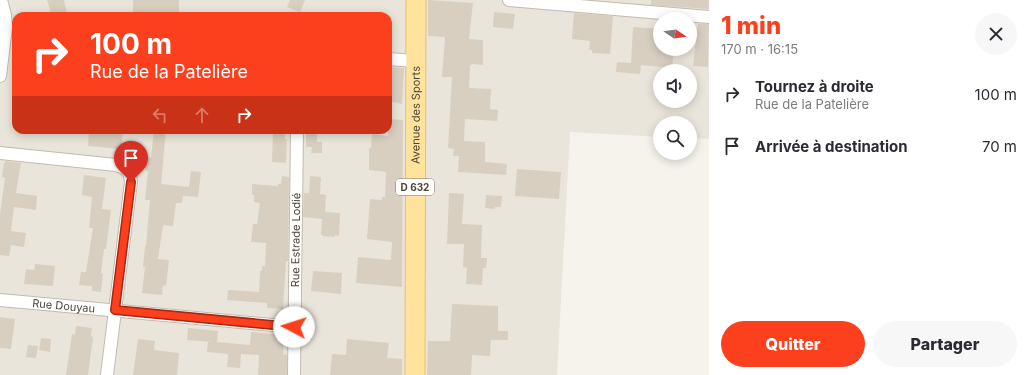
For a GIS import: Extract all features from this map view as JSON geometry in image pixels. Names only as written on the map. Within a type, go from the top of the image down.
[{"type":"main road","name":"Avenue des Sports","points":[[415,375],[416,0]]},
{"type":"street","points":[[0,0],[4,15],[11,28],[0,76]]},
{"type":"street","points":[[509,0],[709,17]]},
{"type":"street","points":[[392,59],[416,61]]},
{"type":"street","name":"Rue Estrade Lodié","points":[[294,375],[297,134]]},
{"type":"street","points":[[0,153],[116,165],[125,168],[130,174],[131,182],[107,375]]},
{"type":"street","name":"Rue Douyau","points":[[0,300],[294,327]]},
{"type":"shaded area","points":[[0,0],[709,0],[709,139],[697,138],[697,116],[653,116],[653,137],[570,132],[557,375],[0,375]]},
{"type":"building","points":[[47,0],[64,0],[67,12],[51,12]]},
{"type":"building","points":[[133,0],[179,0],[179,12],[133,12]]},
{"type":"building","points":[[290,0],[305,0],[300,12],[287,7]]},
{"type":"building","points":[[428,0],[473,3],[469,39],[483,40],[483,65],[472,64],[470,66],[469,88],[491,89],[490,109],[498,110],[497,121],[465,119],[464,141],[485,142],[485,162],[507,164],[506,175],[458,172],[459,156],[453,156],[454,149],[448,148],[452,77],[442,77],[445,37],[428,36]]},
{"type":"building","points":[[651,0],[709,0],[709,9],[651,5]]},
{"type":"building","points":[[494,12],[515,14],[513,29],[493,27]]},
{"type":"building","points":[[574,13],[613,16],[610,54],[592,53],[592,50],[589,50],[590,41],[572,39]]},
{"type":"building","points":[[698,24],[709,24],[708,67],[697,66],[697,64],[693,64],[694,56],[697,56]]},
{"type":"building","points":[[633,27],[653,28],[653,56],[673,56],[672,64],[653,64],[653,66],[641,65],[640,74],[616,72],[617,62],[631,63]]},
{"type":"building","points":[[392,67],[404,68],[402,104],[392,102]]},
{"type":"building","points":[[392,119],[403,120],[402,287],[356,283],[358,257],[391,260],[392,242],[367,239],[370,199],[382,200],[382,197],[385,197],[386,172],[369,170],[369,148],[371,148],[372,134],[388,136],[388,134],[392,134]]},
{"type":"building","points":[[89,134],[123,134],[121,149],[88,146]]},
{"type":"building","points":[[154,134],[166,134],[161,184],[189,187],[191,171],[201,172],[198,197],[183,196],[182,203],[176,203],[173,226],[163,225],[158,259],[169,260],[166,286],[163,285],[162,295],[142,293],[145,267],[143,267],[150,200],[145,200],[148,171],[145,170],[146,157],[151,158]]},
{"type":"building","points":[[273,134],[285,134],[285,139],[287,139],[286,163],[272,162]]},
{"type":"building","points":[[306,134],[317,134],[317,142],[322,142],[322,153],[311,153],[312,147],[306,147]]},
{"type":"building","points":[[5,161],[21,163],[16,193],[37,196],[36,210],[14,207],[11,231],[26,233],[24,247],[11,245],[9,256],[0,255],[0,214],[5,178],[2,177]]},
{"type":"building","points":[[517,169],[561,172],[559,199],[515,196]]},
{"type":"building","points":[[84,175],[106,178],[102,209],[111,210],[101,273],[103,274],[101,292],[92,291],[92,286],[79,285],[81,272],[86,272],[93,228],[89,228],[92,197],[82,195]]},
{"type":"building","points":[[282,176],[289,177],[288,261],[286,261],[283,309],[267,308],[267,303],[227,300],[228,290],[259,292],[260,271],[262,271],[262,266],[265,266],[266,243],[251,242],[253,224],[257,224],[260,203],[254,202],[254,195],[252,195],[252,184],[278,186],[278,184],[281,184]]},
{"type":"building","points":[[310,176],[321,177],[320,194],[326,195],[325,212],[340,213],[339,236],[335,235],[335,237],[321,235],[322,219],[303,217],[304,193],[309,193]]},
{"type":"building","points":[[449,193],[464,194],[462,224],[482,225],[481,258],[487,258],[486,268],[483,268],[482,285],[466,284],[467,268],[463,267],[464,244],[447,244]]},
{"type":"building","points":[[486,195],[502,196],[501,207],[495,207],[495,209],[485,208]]},
{"type":"building","points":[[35,264],[55,266],[53,286],[24,284],[26,269],[34,270]]},
{"type":"building","points":[[313,271],[342,273],[341,294],[311,291]]},
{"type":"building","points":[[452,304],[498,306],[498,331],[508,331],[508,340],[491,340],[490,356],[472,355],[471,375],[427,375],[428,341],[450,341]]},
{"type":"building","points":[[0,317],[15,319],[11,349],[0,348]]},
{"type":"building","points":[[76,326],[92,328],[91,336],[93,337],[88,375],[66,375],[72,334],[75,335]]},
{"type":"building","points":[[188,328],[218,331],[217,342],[250,345],[251,332],[284,335],[283,354],[287,355],[287,375],[258,375],[259,355],[241,354],[240,368],[227,367],[228,354],[207,352],[208,342],[214,342],[187,340]]},
{"type":"building","points":[[41,338],[51,339],[50,352],[39,350]]},
{"type":"building","points":[[138,339],[155,341],[154,350],[179,353],[177,375],[133,375]]},
{"type":"building","points":[[347,339],[389,343],[387,358],[402,359],[402,375],[330,375],[332,354],[346,355]]},
{"type":"building","points":[[28,345],[38,346],[36,358],[26,357]]},
{"type":"route","points":[[131,182],[115,310],[294,327]]}]
